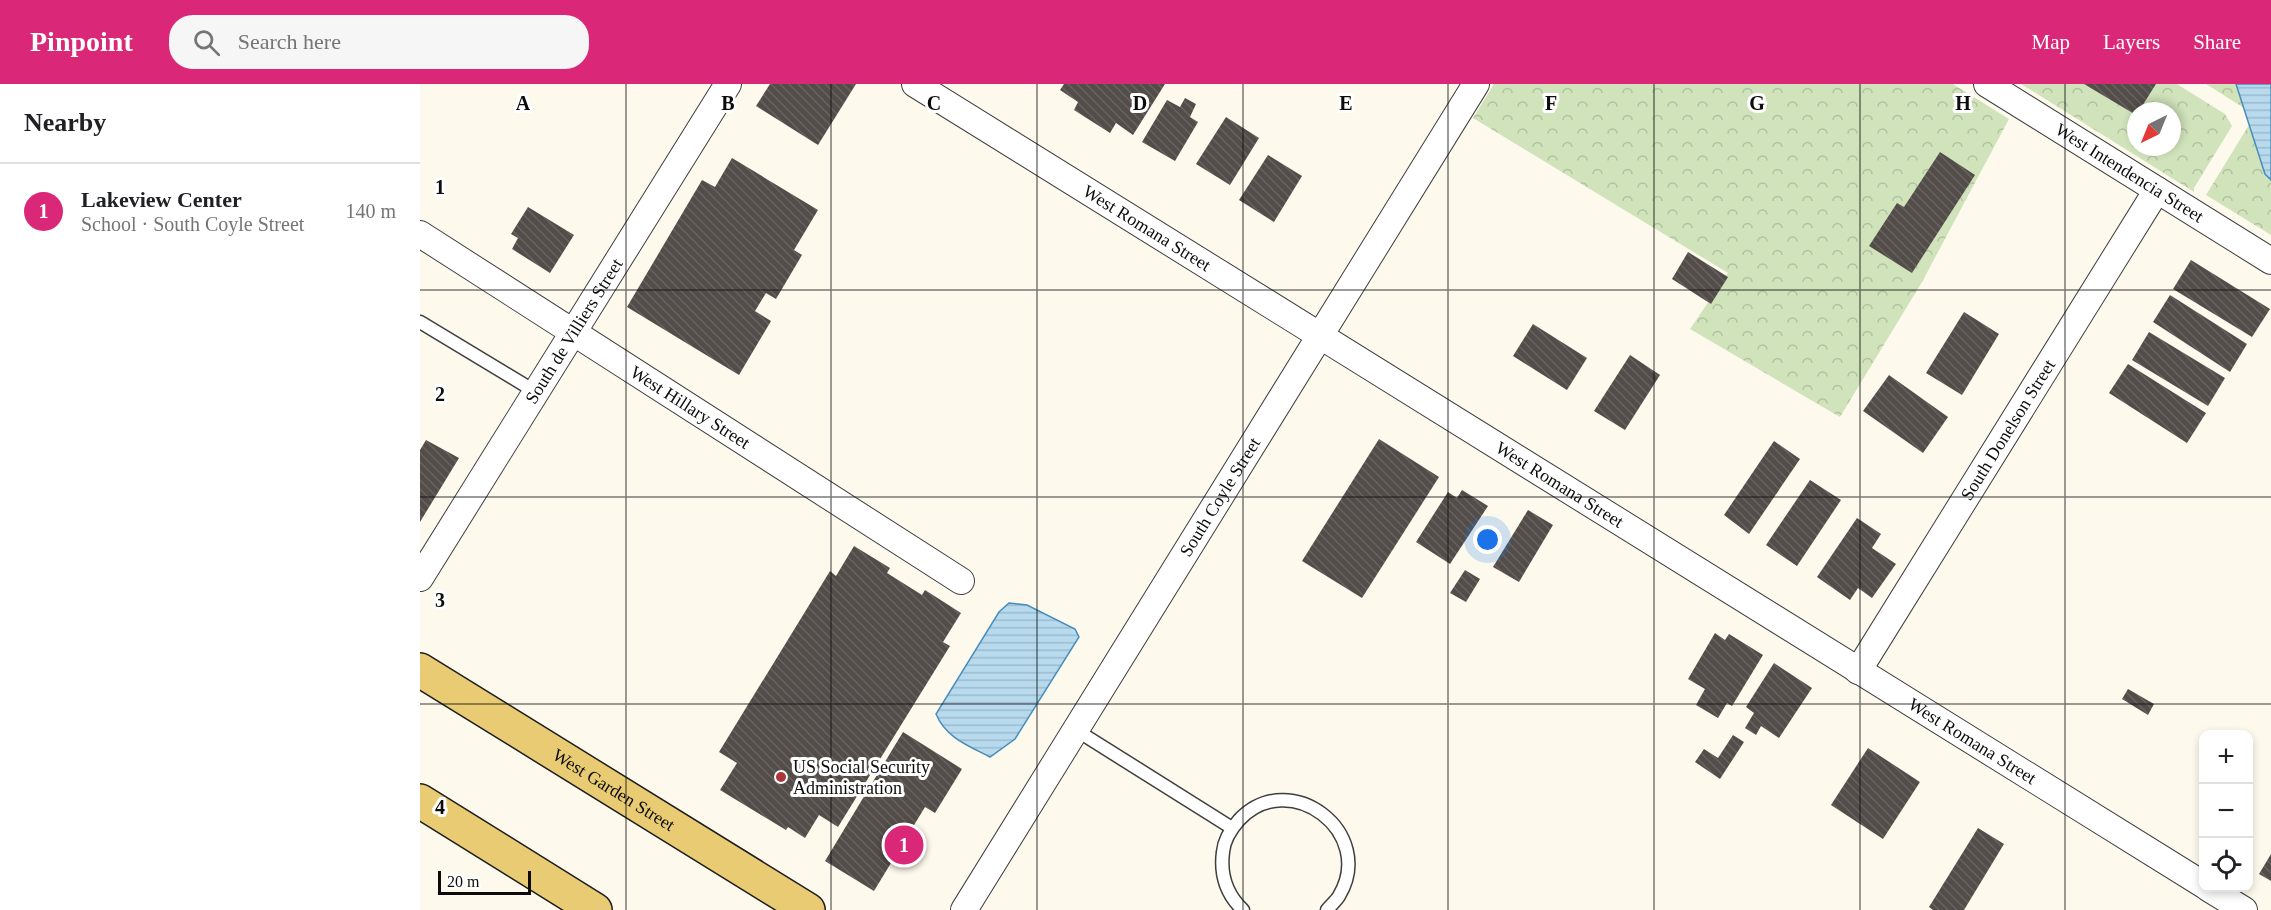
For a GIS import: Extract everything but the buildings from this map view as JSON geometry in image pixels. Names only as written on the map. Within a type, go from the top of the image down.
[{"type":"main road","name":"West Garden Street","points":[[420,670],[808,910]]},
{"type":"main road","points":[[420,801],[595,910]]},
{"type":"street","name":"South de Villiers Street","points":[[420,578],[728,84]]},
{"type":"street","name":"West Romana Street","points":[[915,84],[2199,882]]},
{"type":"street","name":"South Coyle Street","points":[[964,910],[1476,84]]},
{"type":"street","name":"West Intendencia Street","points":[[1987,84],[2271,261]]},
{"type":"street","name":"South Donelson Street","points":[[1858,670],[2157,190]]},
{"type":"street","name":"West Hillary Street","points":[[420,234],[961,580]]},
{"type":"street","points":[[2215,892],[2244,910]]},
{"type":"lane","points":[[420,322],[536,393]]},
{"type":"lane","points":[[1076,730],[1232,828]]},
{"type":"lane","points":[[1243,910],[1226,886],[1221,866],[1223,847],[1232,828],[1247,812],[1266,803],[1287,800],[1309,805],[1327,816],[1340,833],[1347,853],[1347,875],[1340,895],[1328,910]]},
{"type":"green space","points":[[1494,84],[1953,84],[2009,119],[1922,282],[1840,417],[1690,329],[1728,273],[1473,118]]},
{"type":"green space","points":[[2021,84],[2177,84],[2225,114],[2232,126],[2194,188],[2194,192],[2136,156],[2181,156],[2181,102],[2127,102],[2127,150]]},
{"type":"green space","points":[[2206,84],[2271,84],[2271,235],[2206,195],[2255,115]]},
{"type":"water","points":[[2236,84],[2271,84],[2271,180],[2265,174]]},
{"type":"water","points":[[1009,603],[1027,605],[1075,629],[1079,637],[1015,739],[990,757],[952,735],[936,714],[999,612]]},
{"type":"place","name":"US Social Security Administration","points":[[781,777]]},
{"type":"place","name":"Lakeview Center","points":[[904,845]]}]
